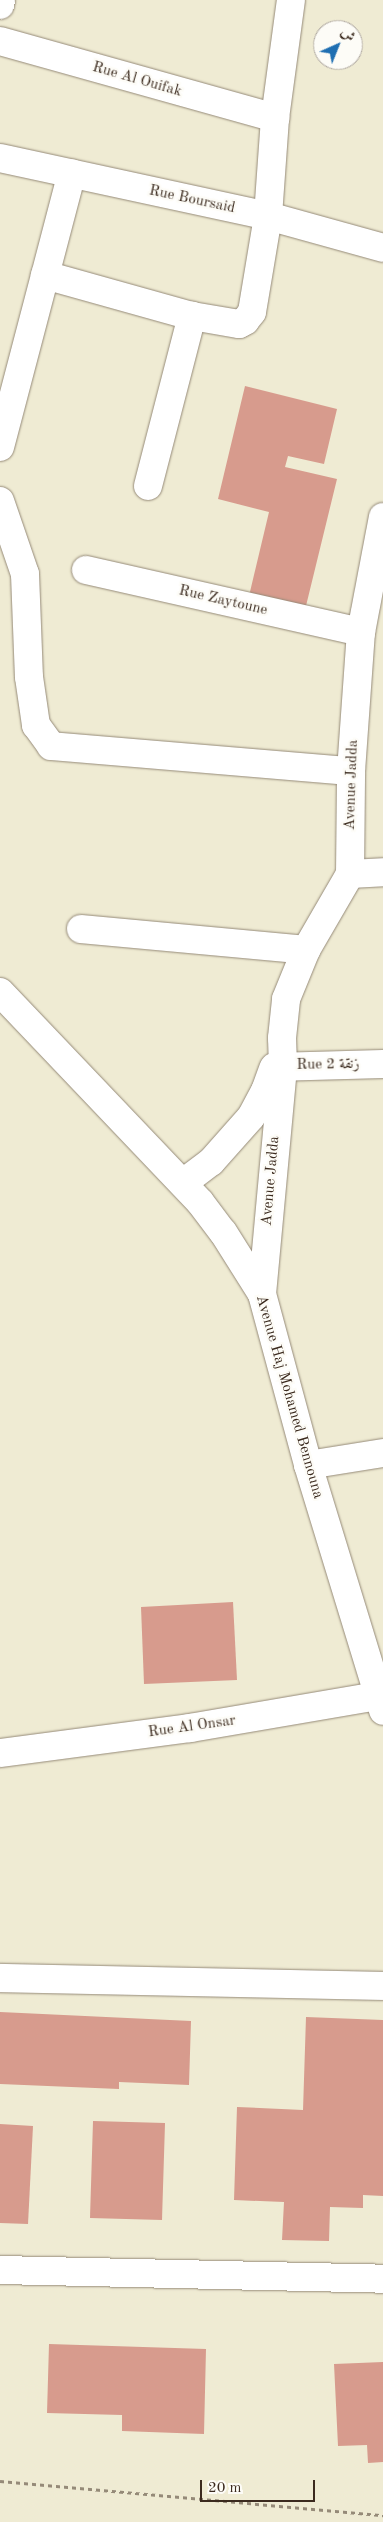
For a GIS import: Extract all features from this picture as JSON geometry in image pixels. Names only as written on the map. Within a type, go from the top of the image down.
[{"type":"street","points":[[0,4],[1,0]]},
{"type":"street","points":[[46,275],[192,316],[239,324],[250,316],[268,216],[275,118],[291,0]]},
{"type":"street","name":"Rue Al Ouifak","points":[[0,41],[275,118]]},
{"type":"street","name":"Rue Boursaid","points":[[0,158],[268,216],[383,248]]},
{"type":"street","points":[[0,447],[72,174]]},
{"type":"street","points":[[148,486],[192,316]]},
{"type":"street","points":[[0,501],[26,574],[32,696],[36,725],[51,746],[352,771]]},
{"type":"street","name":"Avenue Jadda","points":[[262,1294],[278,1066],[286,999],[306,950],[350,874],[352,771],[361,632],[381,544],[383,517]]},
{"type":"street","name":"Rue Zaytoune","points":[[86,570],[361,632]]},
{"type":"street","points":[[350,874],[383,872]]},
{"type":"street","points":[[81,930],[306,950]]},
{"type":"street","name":"Avenue Haj Mohamed Bennouna","points":[[0,992],[183,1183],[223,1232],[262,1294],[308,1465],[382,1701]]},
{"type":"street","name":"Rue 2 زنقة","points":[[278,1066],[383,1064]]},
{"type":"street","name":"Avenue Jadda","points":[[183,1183],[212,1162],[251,1117],[278,1066]]},
{"type":"street","points":[[308,1465],[383,1453]]},
{"type":"street","name":"Rue Al Onsar","points":[[0,1753],[382,1701]]},
{"type":"street","points":[[0,1978],[383,1986]]},
{"type":"street","points":[[0,2270],[383,2279]]},
{"type":"path","points":[[0,2481],[383,2515]]},
{"type":"building","points":[[245,386],[337,409],[324,464],[288,456],[285,467],[337,479],[305,610],[249,596],[269,512],[218,499]]},
{"type":"building","points":[[233,1602],[237,1680],[144,1684],[141,1607]]},
{"type":"building","points":[[0,2012],[191,2021],[189,2085],[119,2082],[119,2089],[0,2084]]},
{"type":"building","points":[[306,2017],[383,2020],[383,2196],[363,2195],[363,2208],[330,2207],[329,2241],[282,2240],[284,2202],[234,2200],[237,2107],[303,2110]]},
{"type":"building","points":[[93,2121],[165,2123],[162,2220],[90,2218]]},
{"type":"building","points":[[0,2124],[33,2126],[28,2224],[0,2223]]},
{"type":"building","points":[[49,2344],[206,2349],[204,2434],[122,2431],[122,2415],[47,2413]]},
{"type":"building","points":[[383,2362],[383,2462],[368,2463],[367,2445],[338,2446],[334,2364]]}]
